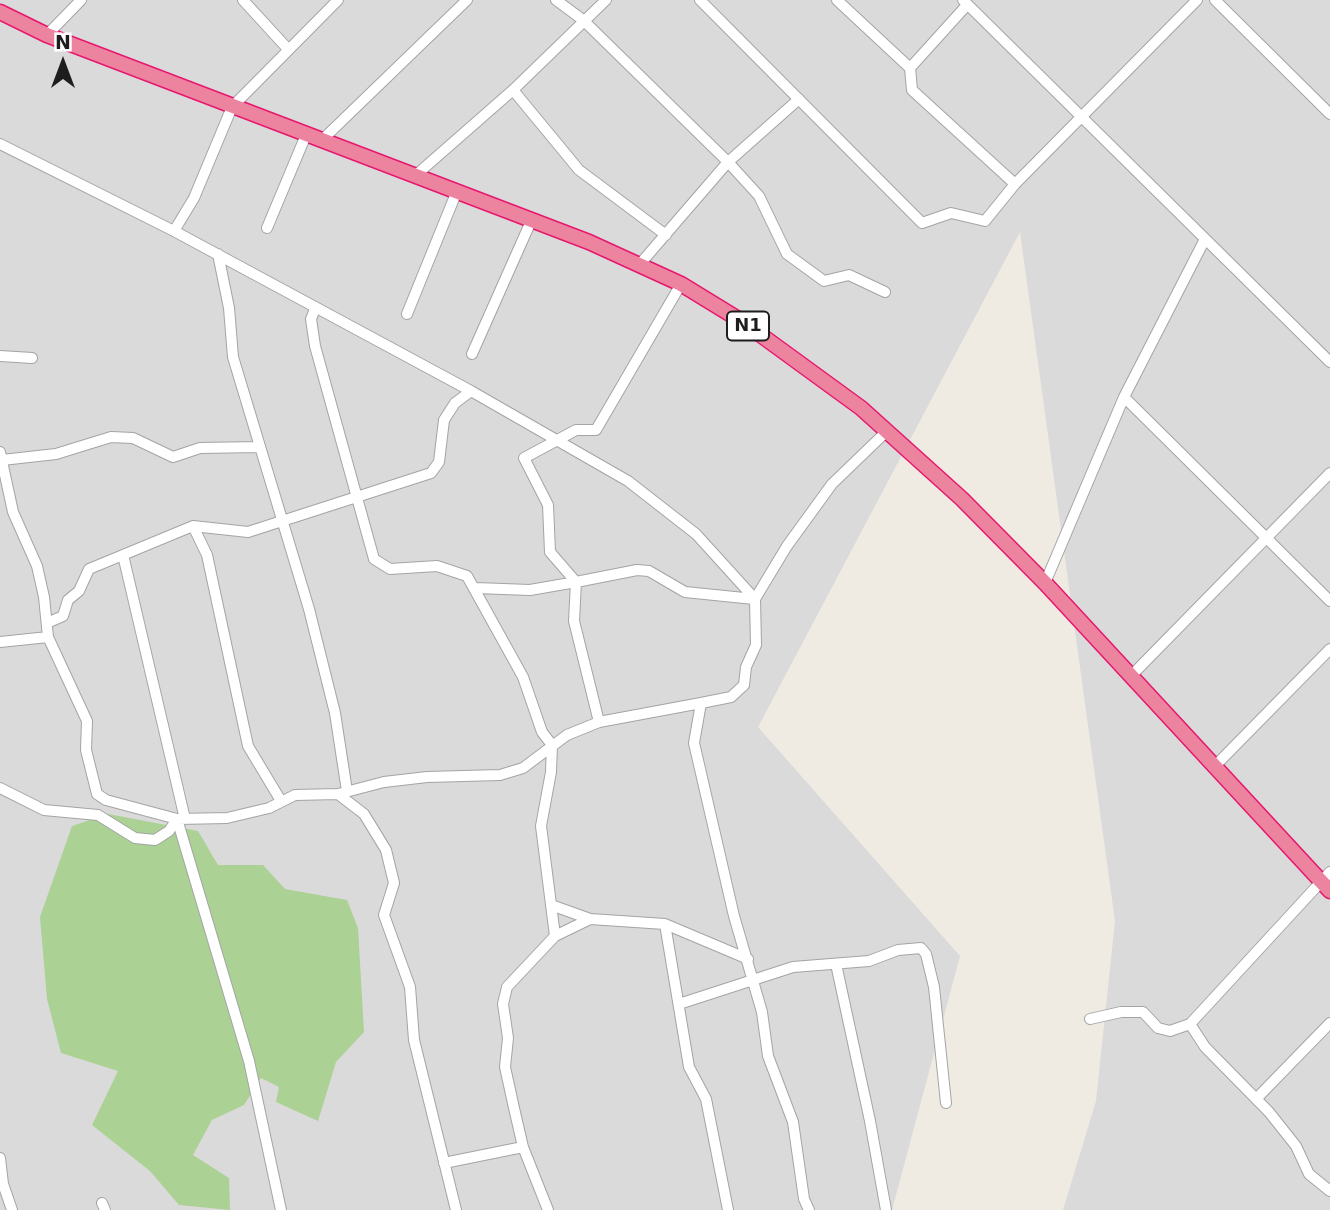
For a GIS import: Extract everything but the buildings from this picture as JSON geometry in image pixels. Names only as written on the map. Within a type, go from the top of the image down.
[{"type":"highway","name":"N1","points":[[0,12],[47,35],[532,219],[640,264],[681,284],[743,322],[861,408],[962,499],[1045,583],[1214,767],[1327,881]]},
{"type":"street","points":[[47,35],[82,0]]},
{"type":"street","points":[[243,0],[287,48]]},
{"type":"street","points":[[174,231],[194,198],[232,107],[287,48],[338,0]]},
{"type":"street","points":[[321,141],[467,0]]},
{"type":"street","points":[[556,0],[583,20],[728,162],[759,196],[787,254],[824,281],[849,275],[885,292]]},
{"type":"street","points":[[416,175],[513,90],[606,0]]},
{"type":"street","points":[[700,0],[922,223],[951,213],[985,221],[1015,184],[1197,0]]},
{"type":"street","points":[[837,0],[910,68],[912,90],[1015,184]]},
{"type":"street","points":[[1216,0],[1330,114]]},
{"type":"street","points":[[910,68],[965,2],[1204,241],[1330,362]]},
{"type":"street","points":[[513,90],[579,170],[666,234]]},
{"type":"street","points":[[640,264],[728,162],[799,99]]},
{"type":"street","points":[[267,228],[306,135]]},
{"type":"street","points":[[0,145],[218,254],[314,309],[471,391],[628,481],[696,534],[755,599]]},
{"type":"street","points":[[407,314],[457,191]]},
{"type":"street","points":[[472,354],[532,219]]},
{"type":"street","points":[[1045,583],[1124,397],[1204,241]]},
{"type":"street","points":[[218,254],[229,307],[233,357],[309,609],[328,687],[342,792],[364,814],[386,850],[394,883],[384,915],[410,987],[414,1040],[453,1209]]},
{"type":"street","points":[[598,722],[574,621],[576,582],[550,552],[548,505],[524,458],[576,430],[596,430],[681,284]]},
{"type":"street","points":[[314,309],[311,319],[314,346],[374,559],[390,569],[437,566],[467,576],[523,677],[542,732],[552,745],[551,772],[541,827],[555,936]]},
{"type":"street","points":[[0,356],[32,358]]},
{"type":"street","points":[[47,623],[63,616],[68,600],[79,591],[89,569],[192,526],[248,531],[431,472],[439,462],[444,420],[455,403],[471,391]]},
{"type":"street","points":[[1124,397],[1265,540],[1330,601]]},
{"type":"street","points":[[259,447],[200,448],[173,457],[133,438],[111,438],[56,454],[1,456],[13,512],[37,566],[48,637],[87,721],[86,750],[97,794],[106,800],[181,819],[227,818],[270,808],[295,795],[342,792],[427,777],[500,775],[523,768],[552,745],[598,722],[731,696],[744,685],[746,667],[756,645],[755,599],[832,484],[887,431]]},
{"type":"street","points":[[1130,677],[1330,473]]},
{"type":"street","points":[[192,526],[208,555],[248,746],[281,801]]},
{"type":"street","points":[[123,555],[181,819],[250,1061],[281,1210]]},
{"type":"street","points":[[476,589],[530,590],[637,570],[649,571],[685,592],[755,599]]},
{"type":"street","points":[[0,642],[48,637]]},
{"type":"street","points":[[1214,767],[1330,649]]},
{"type":"street","points":[[701,704],[694,743],[734,916],[753,978],[768,1056],[793,1122],[800,1175],[809,1210]]},
{"type":"street","points":[[0,788],[44,810],[98,815],[135,838],[155,840],[181,819]]},
{"type":"street","points":[[1090,1019],[1121,1012],[1143,1012],[1158,1028],[1170,1031],[1190,1024],[1327,881]]},
{"type":"street","points":[[551,905],[590,919],[666,924],[748,960]]},
{"type":"street","points":[[548,1210],[523,1147],[505,1067],[508,1038],[503,1004],[507,987],[555,936],[590,919]]},
{"type":"street","points":[[666,924],[689,1068],[706,1099],[728,1210]]},
{"type":"street","points":[[679,1004],[793,967],[869,961],[898,950],[921,948],[926,954],[934,987],[946,1103]]},
{"type":"street","points":[[836,964],[886,1210]]},
{"type":"street","points":[[1256,1099],[1330,1023]]},
{"type":"street","points":[[1190,1024],[1205,1046],[1296,1146],[1310,1174],[1330,1191]]},
{"type":"street","points":[[444,1163],[523,1147]]},
{"type":"street","points":[[0,1158],[1,1184],[12,1210]]},
{"type":"shaded area","points":[[0,0],[1330,0],[1330,1210],[1063,1210],[1096,1101],[1115,921],[1020,232],[758,727],[960,956],[892,1210],[0,1210]]},
{"type":"green space","points":[[108,814],[198,831],[218,865],[263,865],[285,889],[347,900],[358,928],[364,1032],[336,1062],[318,1121],[276,1102],[279,1087],[261,1078],[244,1105],[212,1120],[193,1155],[229,1178],[230,1210],[179,1205],[150,1171],[92,1125],[118,1071],[61,1053],[47,999],[40,917],[72,826]]}]
